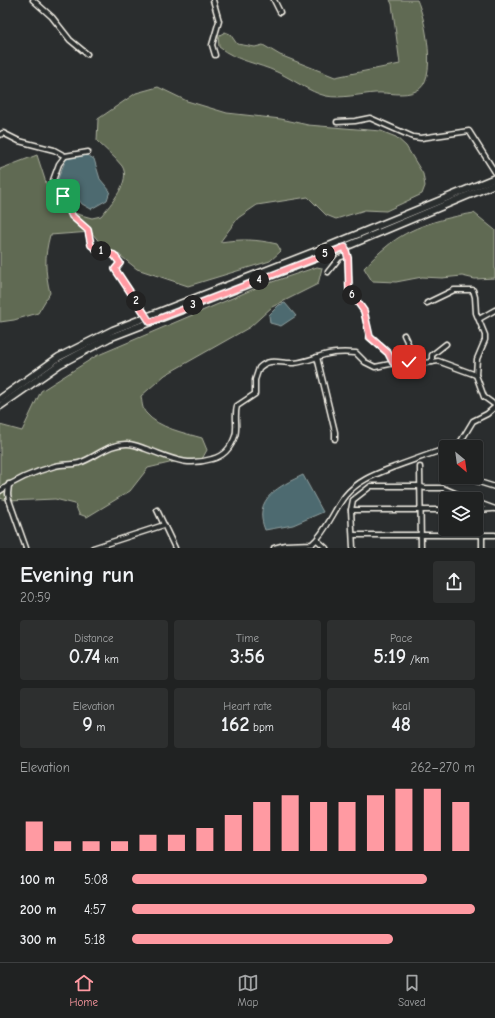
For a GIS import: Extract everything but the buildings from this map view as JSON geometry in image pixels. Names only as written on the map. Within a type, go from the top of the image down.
[{"type":"street","points":[[33,0],[52,17],[70,40],[87,54]]},
{"type":"street","points":[[213,0],[219,21],[212,45],[215,55]]},
{"type":"street","points":[[274,0],[280,12]]},
{"type":"street","points":[[336,122],[355,121],[370,118],[413,137],[421,138],[469,131],[495,172]]},
{"type":"street","points":[[0,135],[3,133],[20,141],[54,150],[65,156],[88,152]]},
{"type":"street","points":[[65,156],[59,164],[52,183],[63,196],[72,216],[88,230],[91,245],[99,251],[114,255],[118,259],[120,263],[115,269],[148,319]]},
{"type":"street","points":[[344,244],[495,178]]},
{"type":"street","points":[[0,398],[64,354],[92,339],[344,244],[495,184]]},
{"type":"street","points":[[344,244],[347,254],[349,290],[364,311],[370,337],[388,353],[393,363]]},
{"type":"street","points":[[328,272],[339,258],[347,254]]},
{"type":"street","points":[[427,303],[454,290],[470,289],[474,293],[476,313],[483,328],[485,340],[477,359],[476,375],[484,397],[495,406],[487,414],[473,420],[460,440]]},
{"type":"street","points":[[479,319],[495,310]]},
{"type":"street","points":[[0,406],[39,378],[77,354],[148,319]]},
{"type":"street","points":[[404,336],[414,356],[415,363]]},
{"type":"street","points":[[432,362],[432,355],[446,344]]},
{"type":"street","points":[[0,491],[9,484],[54,466],[77,463],[96,456],[102,450],[118,444],[131,444],[185,462],[197,464],[219,457],[229,449],[235,436],[237,406],[255,394],[255,380],[259,368],[271,361],[296,363],[331,353],[356,353],[365,362],[375,367],[393,363],[443,362],[454,368],[476,375]]},
{"type":"street","points":[[317,358],[335,432],[335,439]]},
{"type":"street","points":[[308,548],[316,540],[343,498],[363,481],[374,474],[422,455],[439,451]]},
{"type":"street","points":[[420,468],[421,548]]},
{"type":"street","points":[[483,483],[495,487]]},
{"type":"street","points":[[9,484],[9,500],[26,548]]},
{"type":"street","points":[[353,548],[351,510],[353,500],[371,486],[443,488],[452,492]]},
{"type":"street","points":[[483,505],[495,509]]},
{"type":"street","points":[[483,510],[495,509]]},
{"type":"street","points":[[157,510],[175,548]]},
{"type":"street","points":[[351,510],[439,510]]},
{"type":"street","points":[[94,548],[164,525]]},
{"type":"street","points":[[353,535],[439,535]]},
{"type":"street","points":[[483,535],[495,535]]},
{"type":"street","points":[[482,536],[482,548]]},
{"type":"street","points":[[316,540],[326,548]]},
{"type":"street","points":[[276,548],[312,544]]},
{"type":"green space","points":[[390,0],[417,0],[423,20],[429,63],[427,75],[423,85],[411,93],[375,93],[338,97],[326,96],[313,92],[277,72],[233,56],[219,47],[218,36],[225,32],[230,34],[237,44],[255,47],[263,45],[280,55],[335,77],[400,64],[392,4]]},
{"type":"green space","points":[[158,87],[187,101],[227,113],[281,119],[308,125],[381,131],[396,137],[406,146],[423,174],[425,186],[422,194],[386,211],[365,210],[336,219],[326,215],[308,197],[257,205],[238,218],[220,242],[242,240],[262,241],[277,244],[281,251],[270,261],[188,286],[137,269],[117,253],[102,245],[91,232],[50,235],[46,264],[50,293],[38,313],[14,320],[0,322],[0,169],[37,155],[48,189],[70,212],[92,218],[101,216],[119,192],[124,179],[124,172],[122,166],[97,141],[98,119],[136,93]]},
{"type":"green space","points":[[474,213],[495,230],[495,278],[475,279],[462,276],[442,278],[422,277],[396,282],[372,281],[364,268],[383,249],[416,228],[439,220]]},
{"type":"green space","points":[[317,267],[322,268],[318,284],[272,307],[250,327],[165,375],[141,396],[145,411],[157,423],[202,438],[207,450],[202,459],[182,460],[148,468],[130,491],[87,517],[79,514],[75,504],[55,499],[9,501],[0,498],[0,425],[22,431],[41,391],[96,356],[263,285]]},
{"type":"water","points":[[80,155],[87,155],[94,159],[100,179],[110,191],[107,200],[91,209],[82,204],[69,186],[65,186],[60,181],[59,184],[57,181],[66,159]]},
{"type":"water","points":[[285,303],[296,316],[281,326],[270,323],[269,315],[279,305]]},
{"type":"water","points":[[303,475],[323,512],[293,525],[265,530],[262,519],[262,509],[265,501],[277,489]]},
{"type":"route","points":[[63,196],[72,216],[80,221],[88,230],[91,245],[95,249],[114,255],[118,259],[120,263],[115,269],[150,322],[345,247],[348,258],[349,290],[364,311],[368,335],[377,346],[388,353],[393,363],[409,362]]}]
